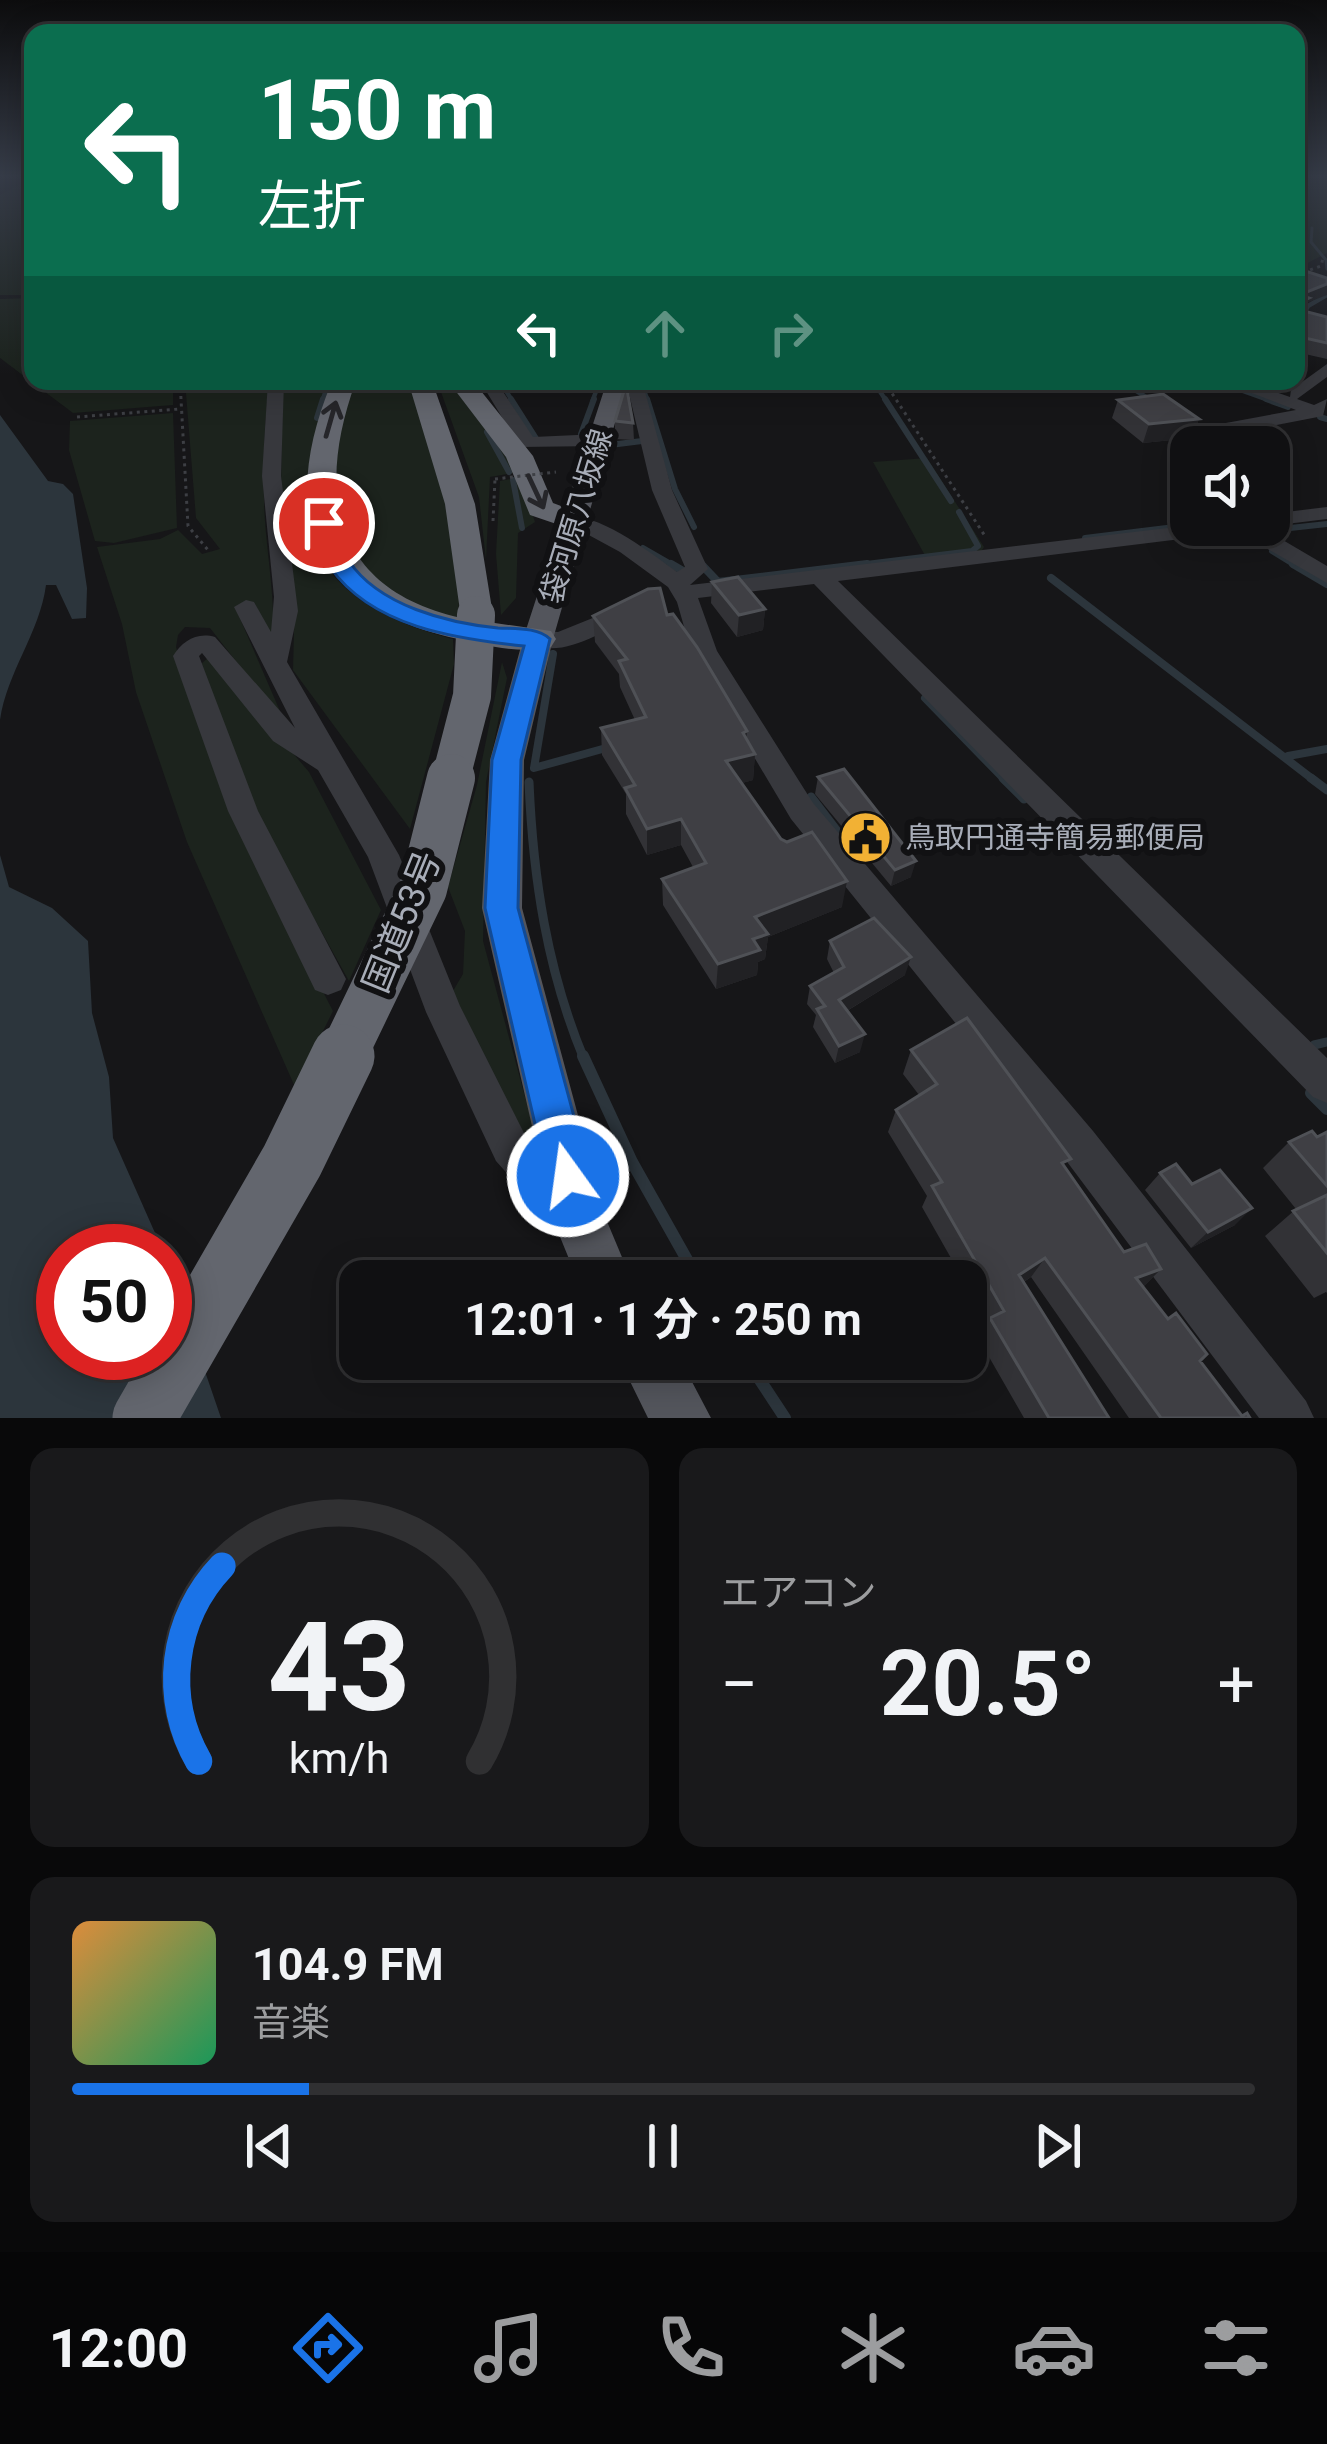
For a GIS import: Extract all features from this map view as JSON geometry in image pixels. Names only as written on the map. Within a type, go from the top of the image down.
[{"type":"highway","points":[[340,390],[328,419],[320,473],[324,523],[337,562],[364,592],[416,617],[464,632],[538,639]]},
{"type":"highway","name":"国道53号","points":[[145,1418],[292,1161],[423,889],[472,696],[476,615],[460,504],[423,390]]},
{"type":"highway","points":[[467,390],[519,456],[541,509],[574,521]]},
{"type":"main road","name":"袋河原八坂線","points":[[596,1260],[580,1222],[502,908],[506,760],[614,390]]},
{"type":"main road","points":[[660,1380],[681,1418]]},
{"type":"street","points":[[274,662],[288,626],[287,589],[276,531],[276,390]]},
{"type":"street","points":[[494,390],[527,443],[599,440]]},
{"type":"street","points":[[636,390],[662,490],[697,569],[681,588]]},
{"type":"street","points":[[1259,390],[1324,409]]},
{"type":"street","points":[[1287,390],[1324,409]]},
{"type":"street","points":[[1298,394],[1303,390]]},
{"type":"street","points":[[1246,426],[1324,409]]},
{"type":"street","points":[[1290,514],[1327,513]]},
{"type":"street","points":[[574,521],[628,547],[681,588],[704,651],[798,783],[1289,1418]]},
{"type":"street","points":[[681,588],[820,577],[1170,534]]},
{"type":"street","points":[[1278,546],[1327,576]]},
{"type":"street","points":[[820,577],[1327,1084]]},
{"type":"street","points":[[246,607],[383,855],[444,1012],[511,1147],[580,1222]]},
{"type":"street","points":[[538,639],[561,640],[635,609]]},
{"type":"street","points":[[328,979],[243,811],[186,656],[191,648],[206,642],[283,734],[331,766]]},
{"type":"path","points":[[1305,272],[1321,266],[1323,258]]},
{"type":"path","points":[[180,390],[188,526],[208,550]]},
{"type":"path","points":[[890,390],[998,555]]},
{"type":"path","points":[[77,417],[181,409]]},
{"type":"path","points":[[496,478],[556,472]]},
{"type":"shaded area","points":[[0,242],[24,242],[24,295],[0,295]]},
{"type":"shaded area","points":[[1305,242],[1327,242],[1327,253],[1305,264]]},
{"type":"shaded area","points":[[24,298],[24,376],[0,358],[0,299]]},
{"type":"shaded area","points":[[42,390],[173,390],[173,405],[73,413]]},
{"type":"shaded area","points":[[186,390],[268,390],[264,486],[273,641],[254,602],[235,607],[286,725],[210,628],[185,627],[176,647],[193,711],[248,847],[333,1011],[295,1087],[187,842],[136,692],[122,624],[97,547],[160,539],[178,530],[202,554],[220,549],[196,518]]},
{"type":"shaded area","points":[[283,390],[333,390],[310,496],[314,538],[324,562],[339,582],[380,612],[453,639],[454,664],[410,829],[293,670],[295,595],[281,484]]},
{"type":"shaded area","points":[[351,390],[411,390],[453,532],[457,618],[412,603],[378,584],[355,560],[340,531],[334,499]]},
{"type":"shaded area","points":[[440,390],[460,390],[519,472],[490,477],[486,560],[479,497]]},
{"type":"shaded area","points":[[173,413],[177,528],[114,543],[95,541],[69,450],[70,421]]},
{"type":"shaded area","points":[[0,415],[48,481],[63,484],[73,494],[87,588],[86,618],[72,619],[56,585],[46,585],[0,720]]},
{"type":"shaded area","points":[[927,458],[984,547],[981,552],[927,559],[873,462]]},
{"type":"shaded area","points":[[520,477],[535,522],[518,533],[516,598],[501,615],[496,554],[500,481]]},
{"type":"shaded area","points":[[210,656],[309,772],[381,910],[349,981],[258,818],[201,664]]},
{"type":"shaded area","points":[[502,662],[507,678],[486,782],[483,941],[535,1134],[525,1136],[450,996],[463,974],[465,931],[448,887],[477,785]]},
{"type":"shaded area","points":[[0,855],[9,887],[52,908],[88,941],[92,1013],[109,1077],[113,1138],[151,1224],[36,1224],[36,1380],[192,1380],[192,1334],[221,1418],[0,1418]]},
{"type":"building","points":[[1305,271],[1327,278],[1327,284],[1305,293]]},
{"type":"building","points":[[1305,311],[1327,317],[1327,343],[1305,338]]},
{"type":"building","points":[[624,390],[627,390],[633,423],[615,421]]},
{"type":"building","points":[[1163,394],[1199,419],[1149,424],[1118,400]]},
{"type":"building","points":[[738,577],[765,609],[739,615],[712,582]]},
{"type":"building","points":[[660,588],[667,615],[673,614],[697,647],[747,731],[743,733],[755,754],[726,761],[781,839],[787,842],[812,832],[847,881],[755,917],[768,934],[753,939],[760,950],[718,964],[662,879],[706,863],[681,819],[647,829],[625,788],[635,785],[601,728],[646,717],[619,661],[627,659],[593,616],[648,589]]},
{"type":"building","points":[[844,769],[916,861],[895,870],[818,777]]},
{"type":"building","points":[[874,918],[911,957],[839,1000],[865,1034],[839,1046],[817,1009],[825,1006],[810,986],[844,967],[830,941]]},
{"type":"building","points":[[967,1018],[1071,1159],[1062,1163],[1124,1252],[1146,1244],[1161,1269],[1136,1278],[1168,1319],[1176,1313],[1207,1354],[1200,1361],[1242,1416],[1247,1413],[1250,1418],[1161,1418],[1045,1258],[1019,1275],[1109,1418],[1049,1418],[990,1318],[1004,1311],[987,1281],[987,1260],[975,1260],[932,1186],[942,1182],[896,1110],[937,1084],[911,1050]]},
{"type":"building","points":[[1312,1131],[1317,1137],[1327,1132],[1327,1186],[1289,1142]]},
{"type":"building","points":[[1176,1164],[1192,1184],[1220,1170],[1252,1208],[1208,1232],[1160,1173]]},
{"type":"building","points":[[1327,1195],[1327,1253],[1293,1211]]},
{"type":"waterway","points":[[1311,242],[1326,260],[1327,269]]},
{"type":"waterway","points":[[1305,312],[1327,295]]},
{"type":"waterway","points":[[323,399],[326,390]]},
{"type":"waterway","points":[[506,390],[513,402]]},
{"type":"waterway","points":[[592,402],[597,390]]},
{"type":"waterway","points":[[644,390],[647,399]]},
{"type":"waterway","points":[[879,390],[885,399]]},
{"type":"waterway","points":[[1135,390],[1149,399]]},
{"type":"waterway","points":[[1240,390],[1274,402]]},
{"type":"waterway","points":[[317,418],[323,399]]},
{"type":"waterway","points":[[511,399],[537,440]]},
{"type":"waterway","points":[[581,434],[594,399]]},
{"type":"waterway","points":[[647,399],[675,489],[694,527]]},
{"type":"waterway","points":[[885,399],[951,501]]},
{"type":"waterway","points":[[1266,399],[1288,407]]},
{"type":"waterway","points":[[1320,417],[1327,419]]},
{"type":"waterway","points":[[487,432],[509,472]]},
{"type":"waterway","points":[[610,445],[642,441]]},
{"type":"waterway","points":[[513,480],[522,528]]},
{"type":"waterway","points":[[842,567],[972,551],[978,546],[959,512]]},
{"type":"waterway","points":[[1290,528],[1327,524]]},
{"type":"waterway","points":[[1085,538],[1170,528]]},
{"type":"waterway","points":[[643,548],[676,567]]},
{"type":"waterway","points":[[1272,551],[1296,566]]},
{"type":"waterway","points":[[671,564],[683,571]]},
{"type":"waterway","points":[[701,564],[718,582],[867,564]]},
{"type":"waterway","points":[[1296,566],[1327,584]]},
{"type":"waterway","points":[[1051,578],[1315,781]]},
{"type":"waterway","points":[[553,654],[534,768],[606,748]]},
{"type":"waterway","points":[[925,698],[1006,781]]},
{"type":"waterway","points":[[1288,756],[1327,749]]},
{"type":"waterway","points":[[1003,778],[1006,781]]},
{"type":"waterway","points":[[1311,778],[1315,781]]},
{"type":"waterway","points":[[1006,781],[1024,799]]},
{"type":"waterway","points":[[1315,781],[1327,790]]},
{"type":"waterway","points":[[529,782],[544,923],[560,992],[584,1059]]},
{"type":"waterway","points":[[811,797],[840,835]]},
{"type":"waterway","points":[[1314,1045],[1327,1042]]},
{"type":"waterway","points":[[583,1056],[632,1162],[687,1260]]},
{"type":"waterway","points":[[1311,1093],[1327,1109]]},
{"type":"waterway","points":[[760,1380],[785,1418]]},
{"type":"place","name":"鳥取円通寺簡易郵便局","points":[[866,837]]},
{"type":"route","points":[[324,523],[337,562],[364,592],[416,617],[464,632],[538,639],[506,760],[502,908],[568,1176]]}]
